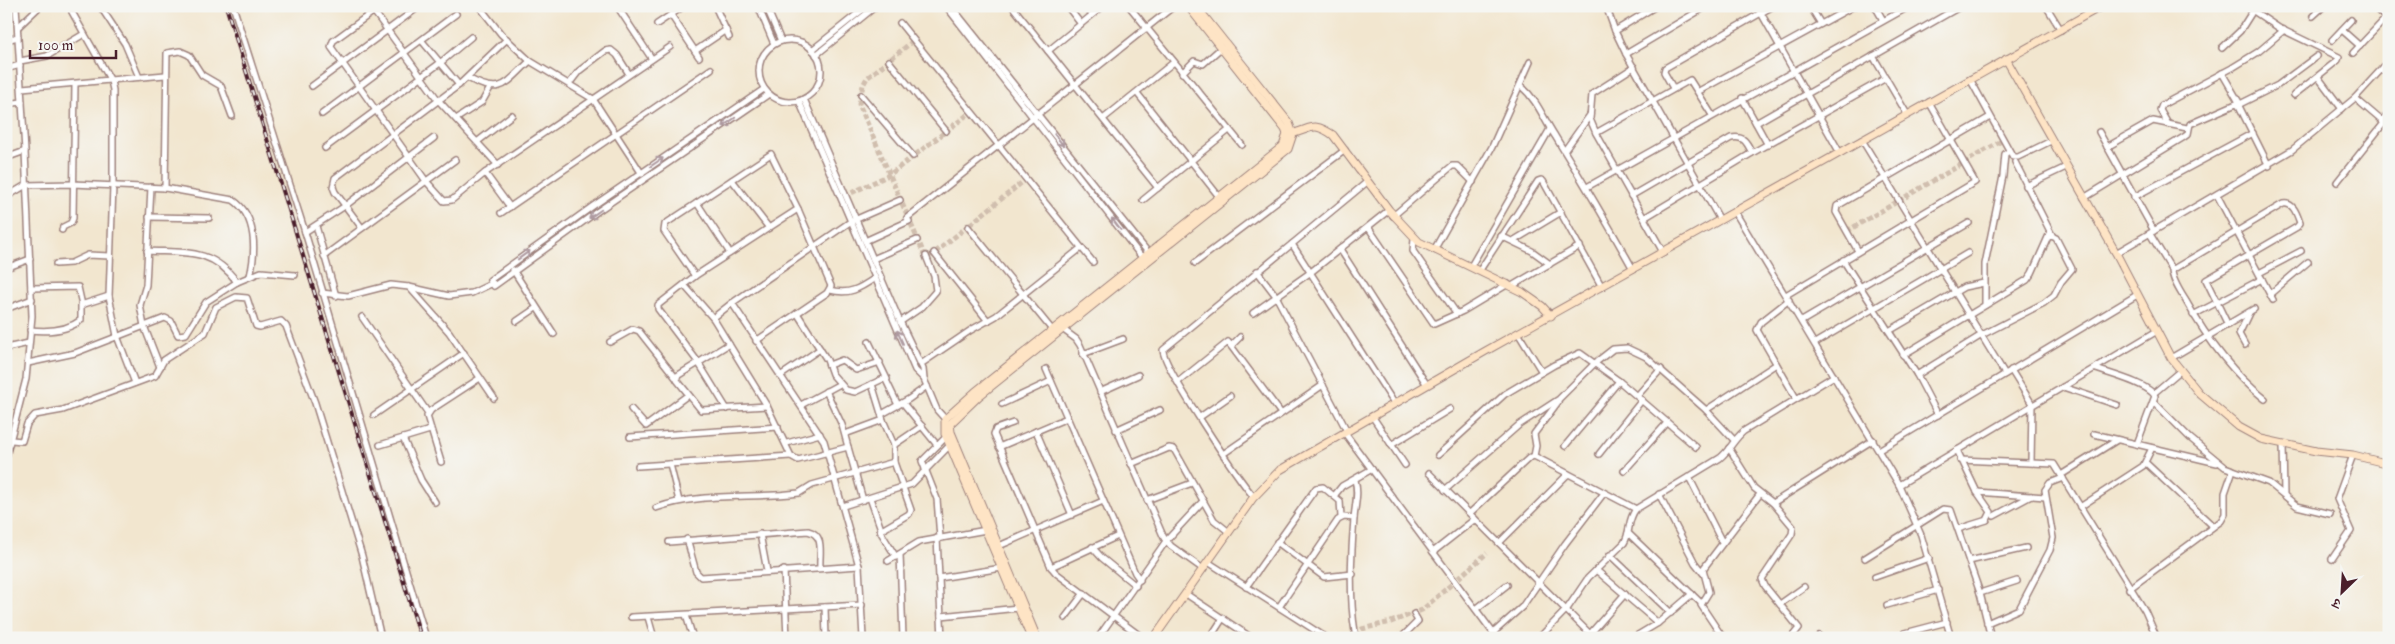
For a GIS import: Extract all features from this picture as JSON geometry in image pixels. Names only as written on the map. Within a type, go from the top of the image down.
[{"type":"street","points":[[6,457],[12,440],[28,363],[32,299],[22,88],[16,6]]},
{"type":"street","points":[[18,27],[40,6]]},
{"type":"street","points":[[100,6],[125,44],[139,78]]},
{"type":"street","points":[[234,6],[305,232],[426,638]]},
{"type":"street","points":[[381,6],[372,9],[331,43],[330,47],[360,86],[426,181],[444,201],[449,202],[485,173],[670,47]]},
{"type":"street","points":[[312,86],[420,6]]},
{"type":"street","points":[[479,6],[507,39],[530,61],[593,99],[645,179]]},
{"type":"street","points":[[617,6],[652,59]]},
{"type":"street","points":[[657,24],[684,6]]},
{"type":"street","points":[[715,6],[729,36]]},
{"type":"street","points":[[758,6],[774,44]]},
{"type":"street","points":[[766,6],[781,42]]},
{"type":"street","points":[[812,50],[867,6]]},
{"type":"street","points":[[816,55],[876,6]]},
{"type":"street","points":[[946,6],[1036,116]]},
{"type":"street","points":[[952,6],[1147,258]]},
{"type":"street","points":[[1012,6],[1158,188]]},
{"type":"street","points":[[1067,6],[1081,24]]},
{"type":"street","points":[[1048,51],[1104,6]]},
{"type":"street","points":[[1129,6],[1242,145]]},
{"type":"street","points":[[865,241],[908,220],[1174,6]]},
{"type":"street","points":[[1188,6],[1290,134]]},
{"type":"street","points":[[1196,6],[1289,123],[1290,134]]},
{"type":"street","points":[[1606,6],[1626,54],[1676,138],[1720,220]]},
{"type":"street","points":[[1614,28],[1656,6]]},
{"type":"street","points":[[1626,54],[1707,6]]},
{"type":"street","points":[[1757,6],[1840,153]]},
{"type":"street","points":[[1673,88],[1664,72],[1665,68],[1773,6]]},
{"type":"street","points":[[1810,6],[1820,24]]},
{"type":"street","points":[[1699,91],[1854,6]]},
{"type":"street","points":[[1875,6],[1883,20]]},
{"type":"street","points":[[1587,187],[1617,172],[1742,98],[1910,6]]},
{"type":"street","points":[[1756,123],[1961,6]]},
{"type":"street","points":[[2046,6],[2061,30]]},
{"type":"street","points":[[1154,638],[1254,497],[1280,470],[1518,333],[2102,6]]},
{"type":"street","points":[[2246,6],[2252,12],[2284,30],[2339,57],[2318,77],[2294,95]]},
{"type":"street","points":[[2313,16],[2324,6]]},
{"type":"street","points":[[2354,53],[2387,20],[2373,6]]},
{"type":"street","points":[[372,9],[438,100],[498,164]]},
{"type":"street","points":[[72,12],[111,81],[115,114],[109,296],[117,336],[135,383]]},
{"type":"street","points":[[2222,48],[2240,31],[2252,12]]},
{"type":"street","points":[[322,114],[456,14]]},
{"type":"street","points":[[671,15],[699,57]]},
{"type":"street","points":[[2332,40],[2351,20]]},
{"type":"street","points":[[900,23],[1093,262]]},
{"type":"street","points":[[695,51],[726,30]]},
{"type":"street","points":[[2168,124],[2160,110],[2162,105],[2258,52],[2284,30]]},
{"type":"street","points":[[2342,30],[2360,46]]},
{"type":"street","points":[[6,69],[47,56],[84,34]]},
{"type":"street","points":[[6,40],[18,37]]},
{"type":"street","points":[[325,148],[440,63],[471,37]]},
{"type":"street","points":[[362,228],[333,187],[335,178],[460,85],[507,39]]},
{"type":"street","points":[[422,41],[460,85]]},
{"type":"street","points":[[795,41],[812,50],[816,55],[821,69],[820,80],[815,89],[801,100],[784,102],[769,94],[759,79],[759,64],[763,54],[774,44],[795,41]]},
{"type":"street","points":[[1182,73],[1194,61],[1203,64],[1221,48]]},
{"type":"street","points":[[165,188],[167,139],[165,75],[167,53],[172,50],[185,52],[194,60],[202,74],[220,86],[232,116]]},
{"type":"street","points":[[570,84],[579,71],[610,50],[617,55],[630,74]]},
{"type":"street","points":[[1873,56],[1907,114]]},
{"type":"street","points":[[2187,128],[2190,124],[2278,86],[2317,56]]},
{"type":"street","points":[[2006,59],[2116,253],[2156,331],[2180,371],[2199,393],[2239,427],[2261,439],[2352,455],[2389,464]]},
{"type":"street","points":[[468,78],[490,88],[503,85],[530,61]]},
{"type":"street","points":[[889,61],[946,131]]},
{"type":"street","points":[[2116,253],[2269,166],[2292,150],[2355,98],[2389,61]]},
{"type":"street","points":[[1103,119],[1174,62]]},
{"type":"street","points":[[1434,250],[1473,182],[1521,86],[1530,62]]},
{"type":"street","points":[[1634,67],[1594,92],[1591,97],[1591,123],[1663,252]]},
{"type":"street","points":[[501,213],[711,69]]},
{"type":"street","points":[[2222,73],[2269,166]]},
{"type":"street","points":[[22,88],[165,75]]},
{"type":"street","points":[[2318,77],[2342,109]]},
{"type":"street","points":[[1644,218],[1752,153],[1886,78]]},
{"type":"street","points":[[1970,79],[2013,157],[2018,157],[2051,141]]},
{"type":"street","points":[[1596,132],[1690,80],[1699,91],[1712,115]]},
{"type":"street","points":[[62,230],[63,226],[72,221],[75,84]]},
{"type":"street","points":[[1521,86],[1533,96],[1550,129],[1587,187],[1633,269]]},
{"type":"street","points":[[456,119],[482,102],[490,88]]},
{"type":"street","points":[[764,89],[490,280],[494,286],[769,94]]},
{"type":"street","points":[[1136,93],[1221,199]]},
{"type":"street","points":[[861,95],[913,156]]},
{"type":"street","points":[[1742,98],[1768,144]]},
{"type":"street","points":[[2355,98],[2385,123]]},
{"type":"street","points":[[801,100],[853,221],[874,278],[915,370],[924,379]]},
{"type":"street","points":[[6,104],[22,102]]},
{"type":"street","points":[[1796,398],[1757,330],[1761,322],[1787,298],[1843,260],[1975,182],[1929,102]]},
{"type":"street","points":[[2337,182],[2385,123],[2389,112]]},
{"type":"street","points":[[477,142],[512,115]]},
{"type":"street","points":[[1562,147],[1591,115]]},
{"type":"street","points":[[1858,251],[1835,209],[1951,138],[1990,117]]},
{"type":"street","points":[[2107,148],[2146,124],[2158,121],[2187,128]]},
{"type":"street","points":[[1030,638],[1002,568],[989,529],[944,428],[975,392],[1057,330],[1221,199],[1278,151],[1290,134],[1314,126],[1321,127],[1333,135],[1391,213],[1414,239],[1510,285],[1542,306],[1551,316]]},
{"type":"street","points":[[2084,198],[2184,137],[2188,134],[2187,128]]},
{"type":"street","points":[[1471,266],[1550,129]]},
{"type":"street","points":[[1143,200],[1229,130]]},
{"type":"street","points":[[2099,132],[2172,270],[2182,295],[2206,337],[2242,380],[2265,399]]},
{"type":"street","points":[[2134,196],[2252,133]]},
{"type":"street","points":[[1631,196],[1731,138],[1738,137],[1744,139],[1752,153]]},
{"type":"street","points":[[305,232],[346,206],[434,138]]},
{"type":"street","points":[[1862,140],[1942,269],[1980,336],[2005,374]]},
{"type":"street","points":[[1195,263],[1345,150]]},
{"type":"street","points":[[6,158],[25,151]]},
{"type":"street","points":[[1985,305],[1984,264],[2006,154],[2009,151]]},
{"type":"street","points":[[695,276],[663,229],[669,220],[771,154],[831,283],[830,290]]},
{"type":"street","points":[[324,256],[455,160]]},
{"type":"street","points":[[1917,375],[1980,336],[2044,303],[2054,295],[2064,278],[2070,273],[2072,265],[2052,235],[2015,162]]},
{"type":"street","points":[[1253,313],[1311,272],[1368,227],[1391,213],[1452,166],[1457,166],[1473,182]]},
{"type":"street","points":[[2026,186],[2066,167]]},
{"type":"street","points":[[485,173],[510,207]]},
{"type":"street","points":[[732,180],[769,228]]},
{"type":"street","points":[[1480,270],[1538,181],[1543,182],[1602,287]]},
{"type":"street","points":[[1254,497],[1243,485],[1178,382],[1163,354],[1165,347],[1367,182]]},
{"type":"street","points":[[6,197],[26,185],[72,184],[165,188],[233,200],[240,205],[248,218],[254,245],[250,276]]},
{"type":"street","points":[[151,187],[146,285],[140,305],[144,326],[160,367]]},
{"type":"street","points":[[2217,195],[2273,300]]},
{"type":"street","points":[[713,318],[732,303],[853,221],[900,200]]},
{"type":"street","points":[[697,203],[730,253]]},
{"type":"street","points":[[2172,270],[2236,230],[2283,204],[2292,205],[2300,223],[2297,228],[2248,254],[2206,280],[2228,325]]},
{"type":"street","points":[[727,409],[698,362],[658,309],[660,302],[695,276],[798,209]]},
{"type":"street","points":[[1513,241],[1561,212]]},
{"type":"street","points":[[1734,212],[1802,321],[1899,484],[1918,524],[1951,638]]},
{"type":"street","points":[[149,217],[209,218]]},
{"type":"street","points":[[853,221],[865,241],[900,322],[921,364],[924,379],[937,410],[948,422]]},
{"type":"street","points":[[1802,321],[1969,223]]},
{"type":"street","points":[[316,226],[336,296]]},
{"type":"street","points":[[968,227],[1023,295],[1057,330],[1076,339],[1166,541],[1203,569]]},
{"type":"street","points":[[1368,227],[1434,324],[1457,314],[1580,246]]},
{"type":"street","points":[[1904,355],[2027,280],[2049,235],[2052,235]]},
{"type":"street","points":[[1501,236],[1513,241],[1550,264]]},
{"type":"street","points":[[1414,239],[1413,251],[1457,314]]},
{"type":"street","points":[[873,259],[917,240]]},
{"type":"street","points":[[1292,244],[1394,403]]},
{"type":"street","points":[[921,364],[988,321],[1081,248]]},
{"type":"street","points":[[1340,249],[1427,385]]},
{"type":"street","points":[[147,251],[198,254],[210,258],[224,267],[237,282]]},
{"type":"street","points":[[2193,315],[2217,303],[2301,251]]},
{"type":"street","points":[[934,253],[988,321]]},
{"type":"street","points":[[1815,343],[1968,253]]},
{"type":"street","points":[[56,264],[71,263],[88,255],[110,256]]},
{"type":"street","points":[[900,322],[922,308],[936,291],[934,276],[926,256]]},
{"type":"street","points":[[6,268],[30,259]]},
{"type":"street","points":[[1843,260],[1917,375],[1938,414]]},
{"type":"street","points":[[2270,294],[2308,262]]},
{"type":"street","points":[[510,266],[554,334]]},
{"type":"street","points":[[1258,271],[1276,296],[1346,431],[1495,635],[1515,615],[1604,493]]},
{"type":"street","points":[[28,363],[59,358],[168,318],[178,335],[186,334],[206,302],[237,282],[250,276],[270,272],[295,275]]},
{"type":"street","points":[[756,341],[830,290],[840,292],[854,291],[874,278]]},
{"type":"street","points":[[322,293],[336,296],[360,294],[391,285],[449,296],[472,293],[493,283]]},
{"type":"street","points":[[1889,331],[1968,286],[1984,283]]},
{"type":"street","points":[[684,285],[713,318],[767,406],[787,443],[791,456]]},
{"type":"street","points":[[409,287],[449,332],[494,398]]},
{"type":"street","points":[[30,330],[53,331],[79,322],[82,305],[78,288],[31,288]]},
{"type":"street","points":[[1879,450],[2137,295]]},
{"type":"street","points":[[82,305],[109,296]]},
{"type":"street","points":[[12,440],[22,441],[27,424],[35,415],[63,410],[155,376],[172,353],[202,336],[216,307],[236,298],[247,298],[254,324],[258,327],[278,322],[285,324],[315,403],[360,550],[381,638]]},
{"type":"street","points":[[6,309],[32,299]]},
{"type":"street","points":[[732,303],[820,434],[828,452],[859,566],[863,638]]},
{"type":"street","points":[[517,321],[536,308]]},
{"type":"street","points":[[2172,358],[2252,310],[2239,334],[2245,345]]},
{"type":"street","points":[[797,313],[820,349],[832,374],[840,384],[852,393],[887,379]]},
{"type":"street","points":[[362,317],[428,412],[427,420],[441,462]]},
{"type":"street","points":[[610,342],[633,329],[639,331],[701,410],[767,406]]},
{"type":"street","points":[[1899,484],[2032,404],[2096,369],[2156,331]]},
{"type":"street","points":[[1518,333],[1542,372]]},
{"type":"street","points":[[1231,346],[1240,337]]},
{"type":"street","points":[[1083,354],[1123,339]]},
{"type":"street","points":[[869,342],[900,404],[922,426],[937,446]]},
{"type":"street","points":[[1178,382],[1228,342],[1280,412]]},
{"type":"street","points":[[6,348],[30,344]]},
{"type":"street","points":[[676,378],[698,362],[729,344]]},
{"type":"street","points":[[1470,513],[1534,456],[1536,446],[1535,430],[1559,399],[1595,363],[1613,349],[1628,348],[1636,351],[1661,369],[1706,410],[1734,440]]},
{"type":"street","points":[[780,376],[820,349]]},
{"type":"street","points":[[374,415],[464,353]]},
{"type":"street","points":[[1438,455],[1506,394],[1576,353],[1585,354],[1696,447]]},
{"type":"street","points":[[828,364],[842,360],[856,370],[880,362]]},
{"type":"street","points":[[1706,410],[1776,365]]},
{"type":"street","points":[[1046,369],[1118,536],[1140,580]]},
{"type":"street","points":[[1599,454],[1661,369]]},
{"type":"street","points":[[2096,369],[2143,386],[2154,393]]},
{"type":"street","points":[[2012,370],[2032,404],[2031,462]]},
{"type":"street","points":[[2154,393],[2180,371]]},
{"type":"street","points":[[1100,392],[1138,375]]},
{"type":"street","points":[[1539,638],[1567,608],[1578,591],[1596,570],[1624,543],[1628,533],[1629,520],[1636,509],[1720,458],[1744,431],[1834,376]]},
{"type":"street","points":[[428,412],[480,378]]},
{"type":"street","points":[[1002,404],[1051,381]]},
{"type":"street","points":[[1565,446],[1619,381]]},
{"type":"street","points":[[801,405],[840,384]]},
{"type":"street","points":[[872,384],[882,417],[894,445],[894,462],[911,512],[881,529]]},
{"type":"street","points":[[1223,454],[1280,412],[1323,384]]},
{"type":"street","points":[[845,434],[882,417],[927,386]]},
{"type":"street","points":[[2063,387],[2117,405]]},
{"type":"street","points":[[826,391],[845,434],[855,473],[881,529],[880,534],[898,555],[903,638]]},
{"type":"street","points":[[2137,444],[2154,402],[2154,393]]},
{"type":"street","points":[[631,409],[646,426],[688,395]]},
{"type":"street","points":[[1200,417],[1230,396]]},
{"type":"street","points":[[1445,490],[1519,425],[1559,399]]},
{"type":"street","points":[[2154,402],[2218,463]]},
{"type":"street","points":[[1391,444],[1450,409]]},
{"type":"street","points":[[1116,430],[1160,410]]},
{"type":"street","points":[[1372,416],[1405,465]]},
{"type":"street","points":[[999,447],[1067,418]]},
{"type":"street","points":[[1013,423],[994,431],[999,447],[1051,567],[1143,638]]},
{"type":"street","points":[[1624,471],[1667,423]]},
{"type":"street","points":[[894,445],[922,426]]},
{"type":"street","points":[[630,437],[778,427]]},
{"type":"street","points":[[380,445],[430,430]]},
{"type":"street","points":[[1036,431],[1072,514]]},
{"type":"street","points":[[787,443],[820,434]]},
{"type":"street","points":[[2094,434],[2218,463],[2268,483],[2297,506],[2330,514]]},
{"type":"street","points":[[403,438],[421,480],[435,502]]},
{"type":"street","points":[[1772,503],[1872,440]]},
{"type":"street","points":[[1987,622],[2018,609],[2050,550],[2053,538],[2045,497],[2046,486],[2117,440]]},
{"type":"street","points":[[942,638],[937,499],[922,461],[937,446],[950,441]]},
{"type":"street","points":[[843,506],[912,484],[925,472],[950,441]]},
{"type":"street","points":[[2283,444],[2284,495]]},
{"type":"street","points":[[638,466],[791,456],[798,460],[848,447]]},
{"type":"street","points":[[1131,464],[1169,448],[1174,449],[1214,520],[1229,532]]},
{"type":"street","points":[[1729,448],[1760,494],[1772,503],[1793,527],[1792,534],[1762,579],[1765,586],[1799,628],[1791,638]]},
{"type":"street","points":[[2080,507],[2146,463],[2152,448]]},
{"type":"street","points":[[1957,450],[1960,460],[1977,492],[1988,508],[1990,517],[1974,525],[1958,529]]},
{"type":"street","points":[[2332,559],[2351,531],[2337,499],[2352,455]]},
{"type":"street","points":[[1534,456],[1636,509]]},
{"type":"street","points":[[1960,460],[2052,463],[2062,476],[2129,589],[2150,620],[2158,638]]},
{"type":"street","points":[[656,508],[679,501],[799,493],[812,485],[894,462]]},
{"type":"street","points":[[2146,463],[2213,526]]},
{"type":"street","points":[[670,464],[679,501]]},
{"type":"street","points":[[1334,496],[1342,486],[1372,469]]},
{"type":"street","points":[[2129,589],[2213,526],[2225,514],[2225,493],[2233,470]]},
{"type":"street","points":[[1429,473],[1539,583],[1567,608],[1592,636],[1625,594]]},
{"type":"street","points":[[1499,543],[1568,474]]},
{"type":"street","points":[[1689,477],[1722,542]]},
{"type":"street","points":[[1355,480],[1357,498],[1354,518],[1352,574],[1352,616],[1355,632]]},
{"type":"street","points":[[1147,500],[1192,483]]},
{"type":"street","points":[[1246,587],[1316,488],[1323,487],[1342,504],[1341,517],[1279,607]]},
{"type":"street","points":[[1977,492],[2045,497]]},
{"type":"street","points":[[1659,494],[1695,563],[1703,573],[1709,592],[1701,603]]},
{"type":"street","points":[[1703,573],[1705,565],[1760,494]]},
{"type":"street","points":[[1994,516],[2032,496]]},
{"type":"street","points":[[999,546],[1103,501]]},
{"type":"street","points":[[1098,638],[1166,541],[1203,501]]},
{"type":"street","points":[[1865,558],[1943,508],[1948,509],[1954,515],[1980,593],[1991,638]]},
{"type":"street","points":[[1341,517],[1354,518]]},
{"type":"street","points":[[1433,552],[1476,519]]},
{"type":"street","points":[[888,561],[919,542],[989,529]]},
{"type":"street","points":[[989,529],[999,546],[1037,638]]},
{"type":"street","points":[[669,542],[687,539],[814,532],[820,540],[820,567]]},
{"type":"street","points":[[1628,533],[1701,603],[1723,638]]},
{"type":"street","points":[[760,534],[766,571]]},
{"type":"street","points":[[1051,567],[1118,536]]},
{"type":"street","points":[[687,539],[699,576],[859,566]]},
{"type":"street","points":[[1277,542],[1324,577],[1352,574]]},
{"type":"street","points":[[1092,547],[1102,558],[1136,586]]},
{"type":"street","points":[[1969,561],[2026,548]]},
{"type":"street","points":[[1610,555],[1671,613]]},
{"type":"street","points":[[1875,577],[1929,558]]},
{"type":"street","points":[[1208,562],[1279,607],[1317,635],[1327,638]]},
{"type":"street","points":[[939,578],[1002,568]]},
{"type":"street","points":[[784,570],[787,638]]},
{"type":"street","points":[[1596,570],[1658,623]]},
{"type":"street","points":[[1980,593],[2017,581]]},
{"type":"street","points":[[1476,609],[1507,585]]},
{"type":"street","points":[[1780,604],[1804,587]]},
{"type":"street","points":[[1887,604],[1938,590]]},
{"type":"street","points":[[1066,618],[1084,593]]},
{"type":"street","points":[[1186,594],[1252,638]]},
{"type":"street","points":[[1633,638],[1658,623],[1692,594]]},
{"type":"street","points":[[631,618],[862,605]]},
{"type":"street","points":[[824,607],[826,638]]},
{"type":"street","points":[[941,616],[1018,608]]},
{"type":"street","points":[[686,614],[693,638]]},
{"type":"street","points":[[1401,638],[1416,625],[1418,621],[1414,614]]},
{"type":"street","points":[[648,616],[654,638]]},
{"type":"street","points":[[1210,638],[1223,618]]},
{"type":"street","points":[[1905,633],[1947,622]]},
{"type":"tunnel","points":[[913,41],[867,78],[863,85],[859,104],[924,254],[932,255],[1025,180]]},
{"type":"tunnel","points":[[845,196],[889,175],[971,112]]},
{"type":"tunnel","points":[[1847,231],[2003,140]]},
{"type":"tunnel","points":[[1349,638],[1362,629],[1391,622],[1422,610],[1487,553]]},
{"type":"railway","points":[[226,6],[421,638]]}]
